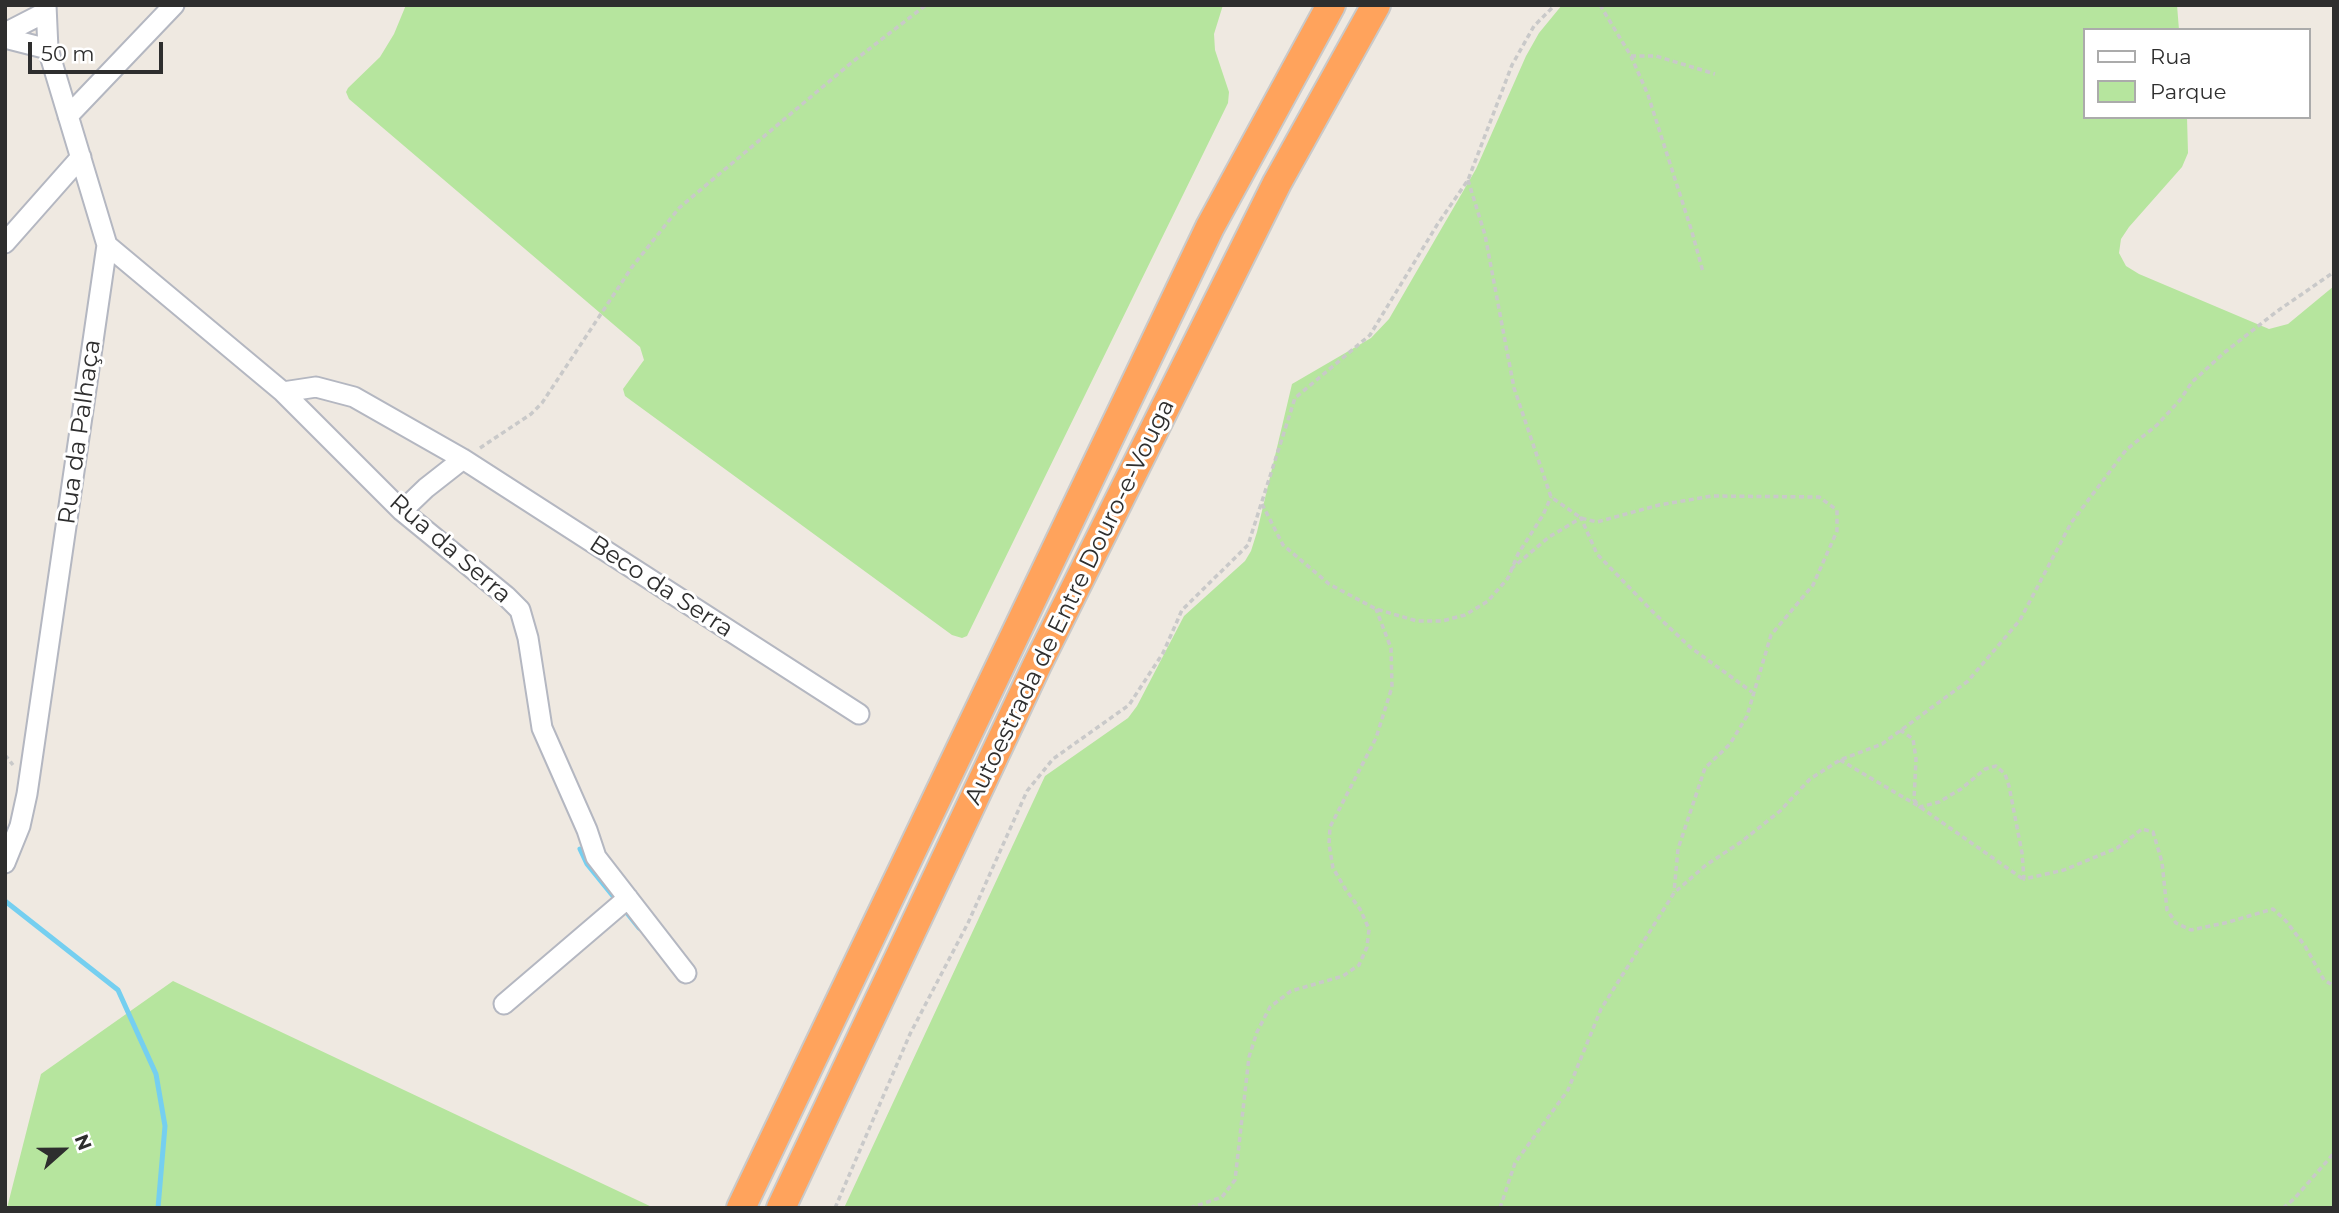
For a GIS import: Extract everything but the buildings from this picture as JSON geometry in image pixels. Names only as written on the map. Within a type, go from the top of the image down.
[{"type":"highway","name":"Autoestrada de Entre Douro-e-Vouga","points":[[741,1208],[1210,227],[1331,5]]},
{"type":"highway","name":"Autoestrada de Entre Douro-e-Vouga","points":[[781,1208],[1055,628],[1277,183],[1376,5]]},
{"type":"street","points":[[68,116],[174,5]]},
{"type":"street","points":[[5,35],[46,9]]},
{"type":"street","name":"Rua da Palhaça","points":[[5,863],[20,826],[27,794],[107,245],[48,49],[46,9]]},
{"type":"street","points":[[5,35],[48,49]]},
{"type":"street","points":[[5,243],[81,157]]},
{"type":"street","name":"Rua da Serra","points":[[107,245],[283,392],[402,511],[520,610],[528,638],[542,729],[596,857],[686,973]]},
{"type":"street","name":"Beco da Serra","points":[[283,392],[316,387],[354,397],[463,459],[859,715]]},
{"type":"street","points":[[402,511],[463,459]]},
{"type":"street","points":[[504,1004],[628,898]]},
{"type":"path","points":[[463,459],[531,414],[542,403],[632,267],[679,208],[851,63],[926,5]]},
{"type":"path","points":[[835,1208],[910,1034],[968,923],[1027,791],[1053,759],[1129,705],[1163,653],[1182,610],[1248,545],[1295,398],[1370,335],[1437,225],[1468,180],[1512,65],[1534,26],[1555,5]]},
{"type":"path","points":[[1600,5],[1632,56],[1664,141],[1703,272]]},
{"type":"path","points":[[1632,56],[1656,56],[1715,74]]},
{"type":"path","points":[[1468,180],[1485,235],[1514,388],[1551,496],[1581,518],[1597,522],[1659,505],[1712,496],[1819,497],[1837,510],[1837,531],[1813,585],[1771,635],[1747,716],[1730,744],[1704,768],[1678,849],[1674,893]]},
{"type":"path","points":[[1500,1208],[1515,1163],[1568,1090],[1601,1009],[1674,893],[1706,865],[1780,811],[1810,779],[1840,760],[1882,744],[1968,681],[2020,620],[2071,523],[2126,450],[2157,425],[2192,382],[2225,352],[2334,272]]},
{"type":"path","points":[[1261,502],[1283,545],[1329,584],[1376,609],[1417,621],[1442,621],[1465,615],[1488,601],[1507,578],[1551,496]]},
{"type":"path","points":[[1511,570],[1549,537],[1581,518]]},
{"type":"path","points":[[1581,518],[1597,554],[1653,612],[1690,647],[1752,692]]},
{"type":"path","points":[[1190,1208],[1222,1197],[1235,1180],[1249,1057],[1257,1032],[1270,1007],[1291,991],[1343,976],[1359,965],[1367,947],[1368,929],[1360,909],[1333,868],[1329,844],[1330,827],[1376,738],[1392,687],[1391,648],[1376,609]]},
{"type":"path","points":[[1900,730],[1913,739],[1916,759],[1914,800],[1920,807]]},
{"type":"path","points":[[1840,760],[1920,807],[2024,879],[2075,866],[2117,848],[2142,829],[2153,832],[2162,862],[2167,910],[2176,923],[2191,930],[2273,909],[2305,946],[2324,979],[2334,986]]},
{"type":"path","points":[[1920,807],[1939,802],[1961,789],[1985,769],[1996,766],[2005,774],[2009,786],[2022,853],[2024,879]]},
{"type":"path","points":[[2283,1208],[2334,1153]]},
{"type":"green space","points":[[406,5],[1223,5],[1214,34],[1215,50],[1229,92],[1228,103],[967,636],[962,638],[952,635],[625,396],[623,389],[644,360],[640,347],[349,99],[346,92],[348,88],[380,57],[394,34]]},
{"type":"green space","points":[[1562,5],[2177,5],[2179,28],[2084,28],[2084,119],[2187,119],[2188,153],[2182,167],[2121,239],[2119,253],[2126,266],[2269,329],[2288,324],[2334,286],[2334,1208],[844,1208],[1045,776],[1128,718],[1137,706],[1184,616],[1245,561],[1257,532],[1292,384],[1371,338],[1389,319],[1476,169],[1526,56],[1539,33]]},
{"type":"green space","points":[[173,981],[654,1208],[7,1208],[41,1074]]},
{"type":"waterway","points":[[580,849],[587,864],[617,901]]},
{"type":"waterway","points":[[5,901],[118,990],[156,1074],[165,1126],[158,1208]]},
{"type":"waterway","points":[[623,908],[639,928]]}]
